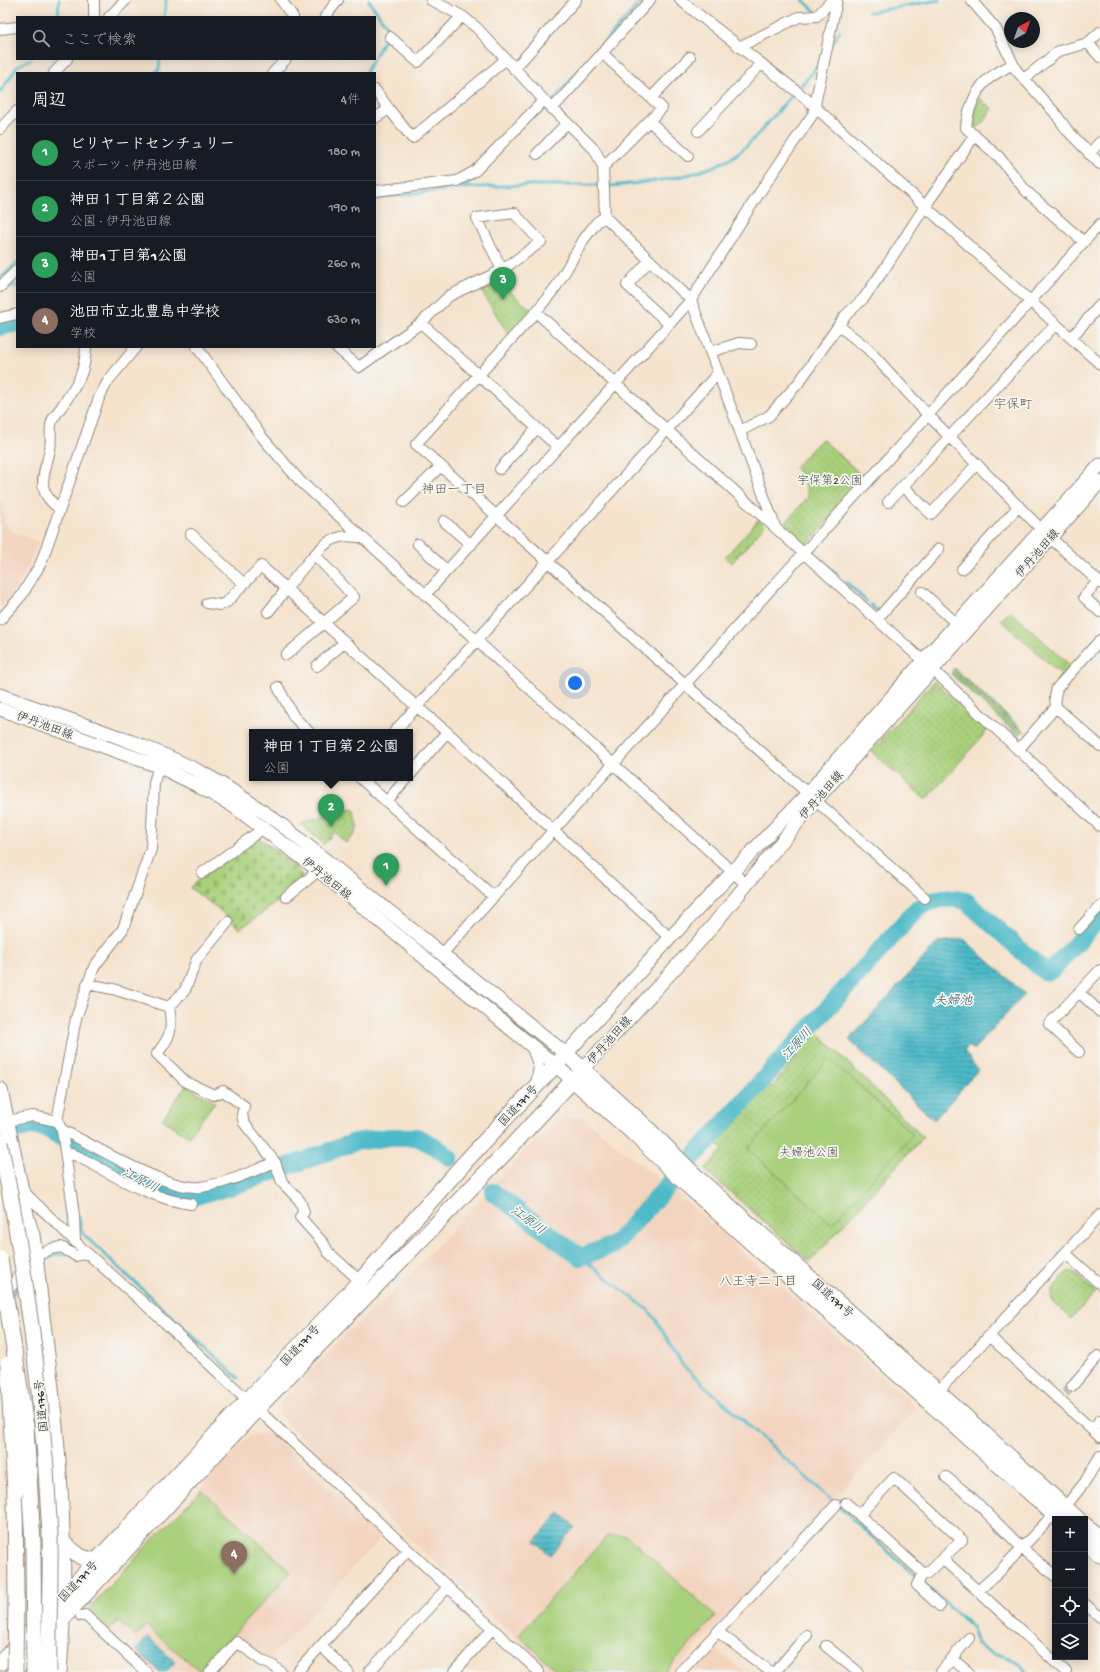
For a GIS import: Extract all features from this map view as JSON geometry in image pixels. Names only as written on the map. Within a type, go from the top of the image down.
[{"type":"highway","name":"国道171号","points":[[14,1672],[63,1619],[466,1161],[561,1059],[578,1074],[642,1123],[699,1179],[1059,1513]]},
{"type":"highway","name":"国道171号","points":[[0,1663],[97,1560],[501,1157],[578,1074]]},
{"type":"highway","points":[[0,1090],[8,1121],[20,1188],[36,1258],[52,1390],[63,1543],[63,1619],[59,1672]]},
{"type":"highway","name":"国道176号","points":[[0,1143],[20,1245],[34,1338],[44,1435],[50,1537],[49,1672]]},
{"type":"highway","points":[[0,1259],[26,1427],[33,1543],[34,1672]]},
{"type":"highway","points":[[0,1284],[8,1362],[15,1492],[14,1672]]},
{"type":"highway","points":[[1088,1528],[1100,1538]]},
{"type":"highway","points":[[63,1543],[81,1557],[97,1560]]},
{"type":"highway","points":[[1088,1545],[1100,1555]]},
{"type":"highway","points":[[62,1636],[66,1672]]},
{"type":"main road","name":"伊丹池田線","points":[[561,1059],[670,938],[733,872],[812,797],[933,670],[1046,534],[1100,465]]},
{"type":"main road","name":"伊丹池田線","points":[[578,1074],[705,935],[747,885],[812,797],[923,661],[957,624],[1046,534],[1100,483]]},
{"type":"main road","name":"伊丹池田線","points":[[0,696],[160,760],[197,785],[232,805],[317,869],[529,1044],[561,1059]]},
{"type":"main road","name":"伊丹池田線","points":[[0,709],[203,774],[240,795],[288,829],[443,954],[561,1059]]},
{"type":"street","points":[[94,0],[94,16]]},
{"type":"street","points":[[110,16],[126,0]]},
{"type":"street","points":[[281,0],[292,16]]},
{"type":"street","points":[[326,16],[338,0]]},
{"type":"street","points":[[430,0],[462,16],[477,28],[505,60],[595,150],[603,167],[605,217],[691,300],[776,528]]},
{"type":"street","points":[[514,69],[576,0]]},
{"type":"street","points":[[552,108],[650,0]]},
{"type":"street","points":[[680,0],[804,97],[926,205],[1100,364]]},
{"type":"street","points":[[739,47],[799,18],[817,16],[832,0]]},
{"type":"street","points":[[425,595],[691,300],[815,108],[837,0]]},
{"type":"street","points":[[971,0],[996,29],[1013,64],[1024,79],[1055,113],[1067,130],[1100,164]]},
{"type":"street","points":[[390,37],[418,62],[462,16]]},
{"type":"street","points":[[0,29],[16,27]]},
{"type":"street","points":[[1024,79],[1059,50],[1088,43],[1100,32]]},
{"type":"street","points":[[1088,43],[1100,57]]},
{"type":"street","points":[[602,53],[662,108],[603,167]]},
{"type":"street","points":[[651,98],[690,58]]},
{"type":"street","points":[[55,72],[66,60]]},
{"type":"street","points":[[274,72],[285,60]]},
{"type":"street","points":[[376,91],[412,138],[505,60]]},
{"type":"street","points":[[698,131],[761,64]]},
{"type":"street","points":[[1013,64],[987,80],[980,89],[967,116],[966,128],[999,157],[1026,190],[1084,242]]},
{"type":"street","points":[[376,191],[456,181],[464,178],[474,171],[544,100]]},
{"type":"street","points":[[376,117],[389,109]]},
{"type":"street","points":[[0,129],[16,112]]},
{"type":"street","points":[[649,121],[688,156]]},
{"type":"street","points":[[537,154],[567,123]]},
{"type":"street","points":[[740,430],[769,416],[800,381],[845,316],[864,298],[974,135]]},
{"type":"street","points":[[1089,154],[1100,142]]},
{"type":"street","points":[[337,348],[359,367],[421,323],[449,296],[502,270],[541,242],[514,213],[477,218],[502,270]]},
{"type":"street","points":[[605,217],[597,222],[584,239],[556,287],[536,312],[416,444],[686,683],[925,898]]},
{"type":"street","points":[[443,954],[612,764],[1100,224]]},
{"type":"street","points":[[650,260],[627,285],[669,324]]},
{"type":"street","points":[[0,287],[16,271]]},
{"type":"street","points":[[1071,338],[1100,305]]},
{"type":"street","points":[[536,312],[933,670],[1100,826]]},
{"type":"street","points":[[0,318],[16,314]]},
{"type":"street","points":[[421,323],[558,447]]},
{"type":"street","points":[[888,502],[1056,324]]},
{"type":"street","points":[[839,326],[867,348],[928,415],[1018,506],[1046,534],[1099,582],[1084,597],[1100,612]]},
{"type":"street","points":[[710,352],[739,343],[751,344]]},
{"type":"street","points":[[60,509],[53,504],[45,494],[42,485],[50,448],[52,421],[82,374],[86,348]]},
{"type":"street","points":[[0,620],[22,594],[41,563],[99,398],[108,382],[135,348]]},
{"type":"street","points":[[198,348],[267,443],[300,481],[747,885]]},
{"type":"street","points":[[397,729],[718,373]]},
{"type":"street","points":[[500,469],[537,428]]},
{"type":"street","points":[[903,486],[931,514],[977,464]]},
{"type":"street","points":[[404,502],[441,466]]},
{"type":"street","points":[[962,569],[1018,506]]},
{"type":"street","points":[[444,521],[471,545]]},
{"type":"street","points":[[192,534],[244,584]]},
{"type":"street","points":[[268,612],[315,555],[331,540],[345,535],[362,538]]},
{"type":"street","points":[[418,544],[447,571]]},
{"type":"street","points":[[877,619],[939,549]]},
{"type":"street","points":[[286,655],[354,597],[315,555]]},
{"type":"street","points":[[207,603],[220,605],[227,602],[261,566],[417,707],[447,732],[670,938]]},
{"type":"street","points":[[922,592],[957,624]]},
{"type":"street","points":[[1100,640],[1057,688],[1055,697],[1056,707],[1100,746]]},
{"type":"street","points":[[317,666],[345,642]]},
{"type":"street","points":[[278,687],[294,717],[306,729]]},
{"type":"street","points":[[1018,750],[1056,707]]},
{"type":"street","points":[[413,772],[447,732]]},
{"type":"street","points":[[75,1241],[74,1215],[62,1131],[57,1121],[76,1018],[87,984],[94,967],[123,929],[151,849],[154,783],[160,760]]},
{"type":"street","points":[[364,781],[494,897]]},
{"type":"street","points":[[387,801],[404,781]]},
{"type":"street","points":[[202,873],[258,833],[263,827]]},
{"type":"street","points":[[286,898],[312,876],[317,869]]},
{"type":"street","points":[[1079,929],[1100,906]]},
{"type":"street","points":[[169,1007],[184,990],[197,959],[228,922]]},
{"type":"street","points":[[1079,1052],[1049,1024],[1100,970]]},
{"type":"street","points":[[87,984],[113,989],[169,1007]]},
{"type":"street","points":[[1079,992],[1100,1012]]},
{"type":"street","points":[[169,1007],[172,1022],[168,1039],[157,1054],[186,1082],[214,1095],[223,1091],[244,1106],[242,1115],[244,1123],[275,1162],[282,1182],[300,1201],[304,1212],[300,1217],[324,1244],[328,1252],[360,1281]]},
{"type":"street","points":[[529,1044],[536,1056],[539,1066],[537,1082],[533,1089]]},
{"type":"street","points":[[8,1121],[32,1116],[57,1121]]},
{"type":"street","points":[[62,1131],[154,1176],[181,1186],[198,1187],[218,1184],[275,1162]]},
{"type":"street","points":[[64,1149],[156,1197],[173,1202],[191,1204]]},
{"type":"street","points":[[0,1168],[87,1253],[147,1306],[539,1672]]},
{"type":"street","points":[[933,1397],[1098,1219]]},
{"type":"street","points":[[43,1253],[51,1249],[61,1247],[76,1256],[87,1253]]},
{"type":"street","points":[[1065,1253],[1100,1284]]},
{"type":"street","points":[[0,1302],[19,1275]]},
{"type":"street","points":[[989,1336],[1065,1393],[1092,1430],[1100,1437]]},
{"type":"street","points":[[1065,1393],[1098,1356]]},
{"type":"street","points":[[1092,1430],[1100,1420]]},
{"type":"street","points":[[978,1591],[1059,1513],[1086,1482],[1100,1456]]},
{"type":"street","points":[[946,1477],[971,1497],[1022,1548],[1052,1573]]},
{"type":"street","points":[[859,1515],[894,1478],[962,1540],[926,1574],[923,1573]]},
{"type":"street","points":[[846,1503],[923,1573]]},
{"type":"street","points":[[680,1672],[836,1505]]},
{"type":"street","points":[[297,1672],[408,1550]]},
{"type":"street","points":[[943,1559],[1066,1672]]},
{"type":"street","points":[[923,1573],[917,1585],[940,1606]]},
{"type":"street","points":[[369,1672],[448,1587]]},
{"type":"street","points":[[1088,1607],[1100,1617]]},
{"type":"street","points":[[82,1616],[85,1615],[146,1672]]},
{"type":"street","points":[[454,1672],[492,1629]]},
{"type":"street","points":[[718,1632],[771,1672]]},
{"type":"street","points":[[775,1672],[807,1635]]},
{"type":"street","points":[[941,1672],[970,1638]]},
{"type":"street","points":[[210,1672],[237,1642],[262,1661],[269,1669],[281,1672]]},
{"type":"street","points":[[321,1646],[348,1672]]},
{"type":"street","points":[[826,1646],[858,1672]]},
{"type":"street","points":[[952,1659],[968,1672]]},
{"type":"shaded area","points":[[0,500],[2,501],[5,523],[15,533],[39,542],[18,586],[0,608]]},
{"type":"shaded area","points":[[563,1117],[583,1117],[643,1167],[670,1187],[917,1408],[760,1580],[673,1672],[553,1672],[279,1416],[281,1401],[345,1335],[392,1294],[533,1143],[540,1140]]},
{"type":"shaded area","points":[[269,1433],[381,1538],[269,1660],[236,1638],[204,1672],[153,1672],[85,1610],[250,1435]]},
{"type":"shaded area","points":[[713,1648],[745,1672],[690,1672]]},
{"type":"green space","points":[[979,98],[993,109],[980,126],[977,127],[971,123],[976,112],[974,110]]},
{"type":"green space","points":[[495,279],[534,312],[510,337],[479,287]]},
{"type":"green space","name":"宇保第2公園","points":[[822,439],[866,479],[806,546],[783,526],[808,497],[805,482],[795,467]]},
{"type":"green space","points":[[759,519],[765,525],[732,563],[725,557]]},
{"type":"green space","points":[[1010,611],[1071,666],[1062,675],[1001,620]]},
{"type":"green space","points":[[954,668],[1024,731],[1018,736],[951,674]]},
{"type":"green space","points":[[934,681],[988,730],[926,800],[871,751]]},
{"type":"green space","points":[[352,809],[355,811],[357,829],[354,835],[346,843],[334,832],[324,844],[301,825],[303,823]]},
{"type":"green space","points":[[258,837],[294,865],[303,877],[281,894],[283,898],[240,929],[217,908],[190,888],[193,884]]},
{"type":"green space","name":"夫婦池公園","points":[[817,1032],[923,1137],[810,1262],[705,1170],[723,1149],[717,1144],[769,1085],[772,1087]]},
{"type":"green space","points":[[829,1059],[913,1134],[832,1224],[748,1149]]},
{"type":"green space","points":[[186,1086],[215,1102],[188,1137],[162,1119]]},
{"type":"green space","points":[[1067,1272],[1074,1272],[1096,1293],[1071,1319],[1051,1300],[1052,1289]]},
{"type":"green space","points":[[202,1490],[291,1572],[200,1671],[146,1626],[136,1637],[118,1621],[110,1630],[88,1610],[154,1538]]},
{"type":"green space","points":[[626,1535],[716,1616],[665,1672],[558,1672],[519,1635],[607,1536]]},
{"type":"water","name":"夫婦池","points":[[964,939],[1025,994],[974,1049],[968,1046],[964,1051],[978,1070],[934,1120],[849,1040],[938,942]]},
{"type":"water","points":[[560,1513],[575,1527],[550,1555],[535,1541]]},
{"type":"water","points":[[148,1637],[175,1662],[166,1672],[160,1672],[136,1650]]},
{"type":"waterway","points":[[58,16],[59,0]]},
{"type":"waterway","points":[[164,16],[166,0]]},
{"type":"waterway","points":[[369,0],[384,22],[387,31],[376,54]]},
{"type":"waterway","points":[[534,117],[549,105],[642,0]]},
{"type":"waterway","points":[[803,0],[816,12]]},
{"type":"waterway","points":[[869,12],[940,0]]},
{"type":"waterway","points":[[832,44],[840,31]]},
{"type":"waterway","points":[[0,92],[18,66],[29,60]]},
{"type":"waterway","points":[[156,72],[159,70],[160,60]]},
{"type":"waterway","points":[[366,72],[372,60]]},
{"type":"waterway","points":[[802,85],[816,68]]},
{"type":"waterway","points":[[610,186],[679,177],[714,166],[729,159],[742,150],[755,137],[792,95]]},
{"type":"waterway","points":[[462,188],[482,171]]},
{"type":"waterway","points":[[376,198],[458,188],[529,185],[600,185]]},
{"type":"waterway","points":[[0,279],[16,264]]},
{"type":"waterway","points":[[6,287],[16,286]]},
{"type":"waterway","points":[[0,327],[16,323]]},
{"type":"waterway","points":[[779,524],[838,575]]},
{"type":"waterway","points":[[846,582],[866,601]]},
{"type":"waterway","points":[[871,605],[876,610]]},
{"type":"waterway","name":"江原川","points":[[493,1192],[580,1257],[614,1245],[918,908],[930,902],[946,898],[966,901],[1045,972],[1052,970],[1100,917]]},
{"type":"waterway","name":"江原川","points":[[18,1129],[31,1126],[46,1128],[75,1146],[163,1192],[192,1197],[236,1185],[355,1142],[390,1137],[417,1137],[436,1147],[450,1158]]},
{"type":"waterway","name":"江原川","points":[[72,1151],[75,1146]]},
{"type":"waterway","points":[[79,1216],[81,1230],[84,1235],[238,1378]]},
{"type":"waterway","points":[[46,1259],[57,1254],[66,1255]]},
{"type":"waterway","points":[[580,1257],[647,1309],[655,1318],[683,1366],[973,1628],[977,1644],[987,1651],[1015,1661],[1026,1672]]},
{"type":"waterway","points":[[11,1297],[20,1284]]},
{"type":"tunnel","points":[[1065,1393],[1072,1386]]},
{"type":"place","name":"神田1丁目第1公園","points":[[503,300]]},
{"type":"place","name":"神田１丁目第２公園","points":[[331,827]]},
{"type":"place","name":"ビリヤードセンチュリー","points":[[386,886]]},
{"type":"place","name":"池田市立北豊島中学校","points":[[234,1574]]},
{"type":"district","name":"宇保町","points":[[1013,403]]},
{"type":"district","name":"神田一丁目","points":[[454,488]]},
{"type":"district","name":"八王寺二丁目","points":[[758,1280]]}]
